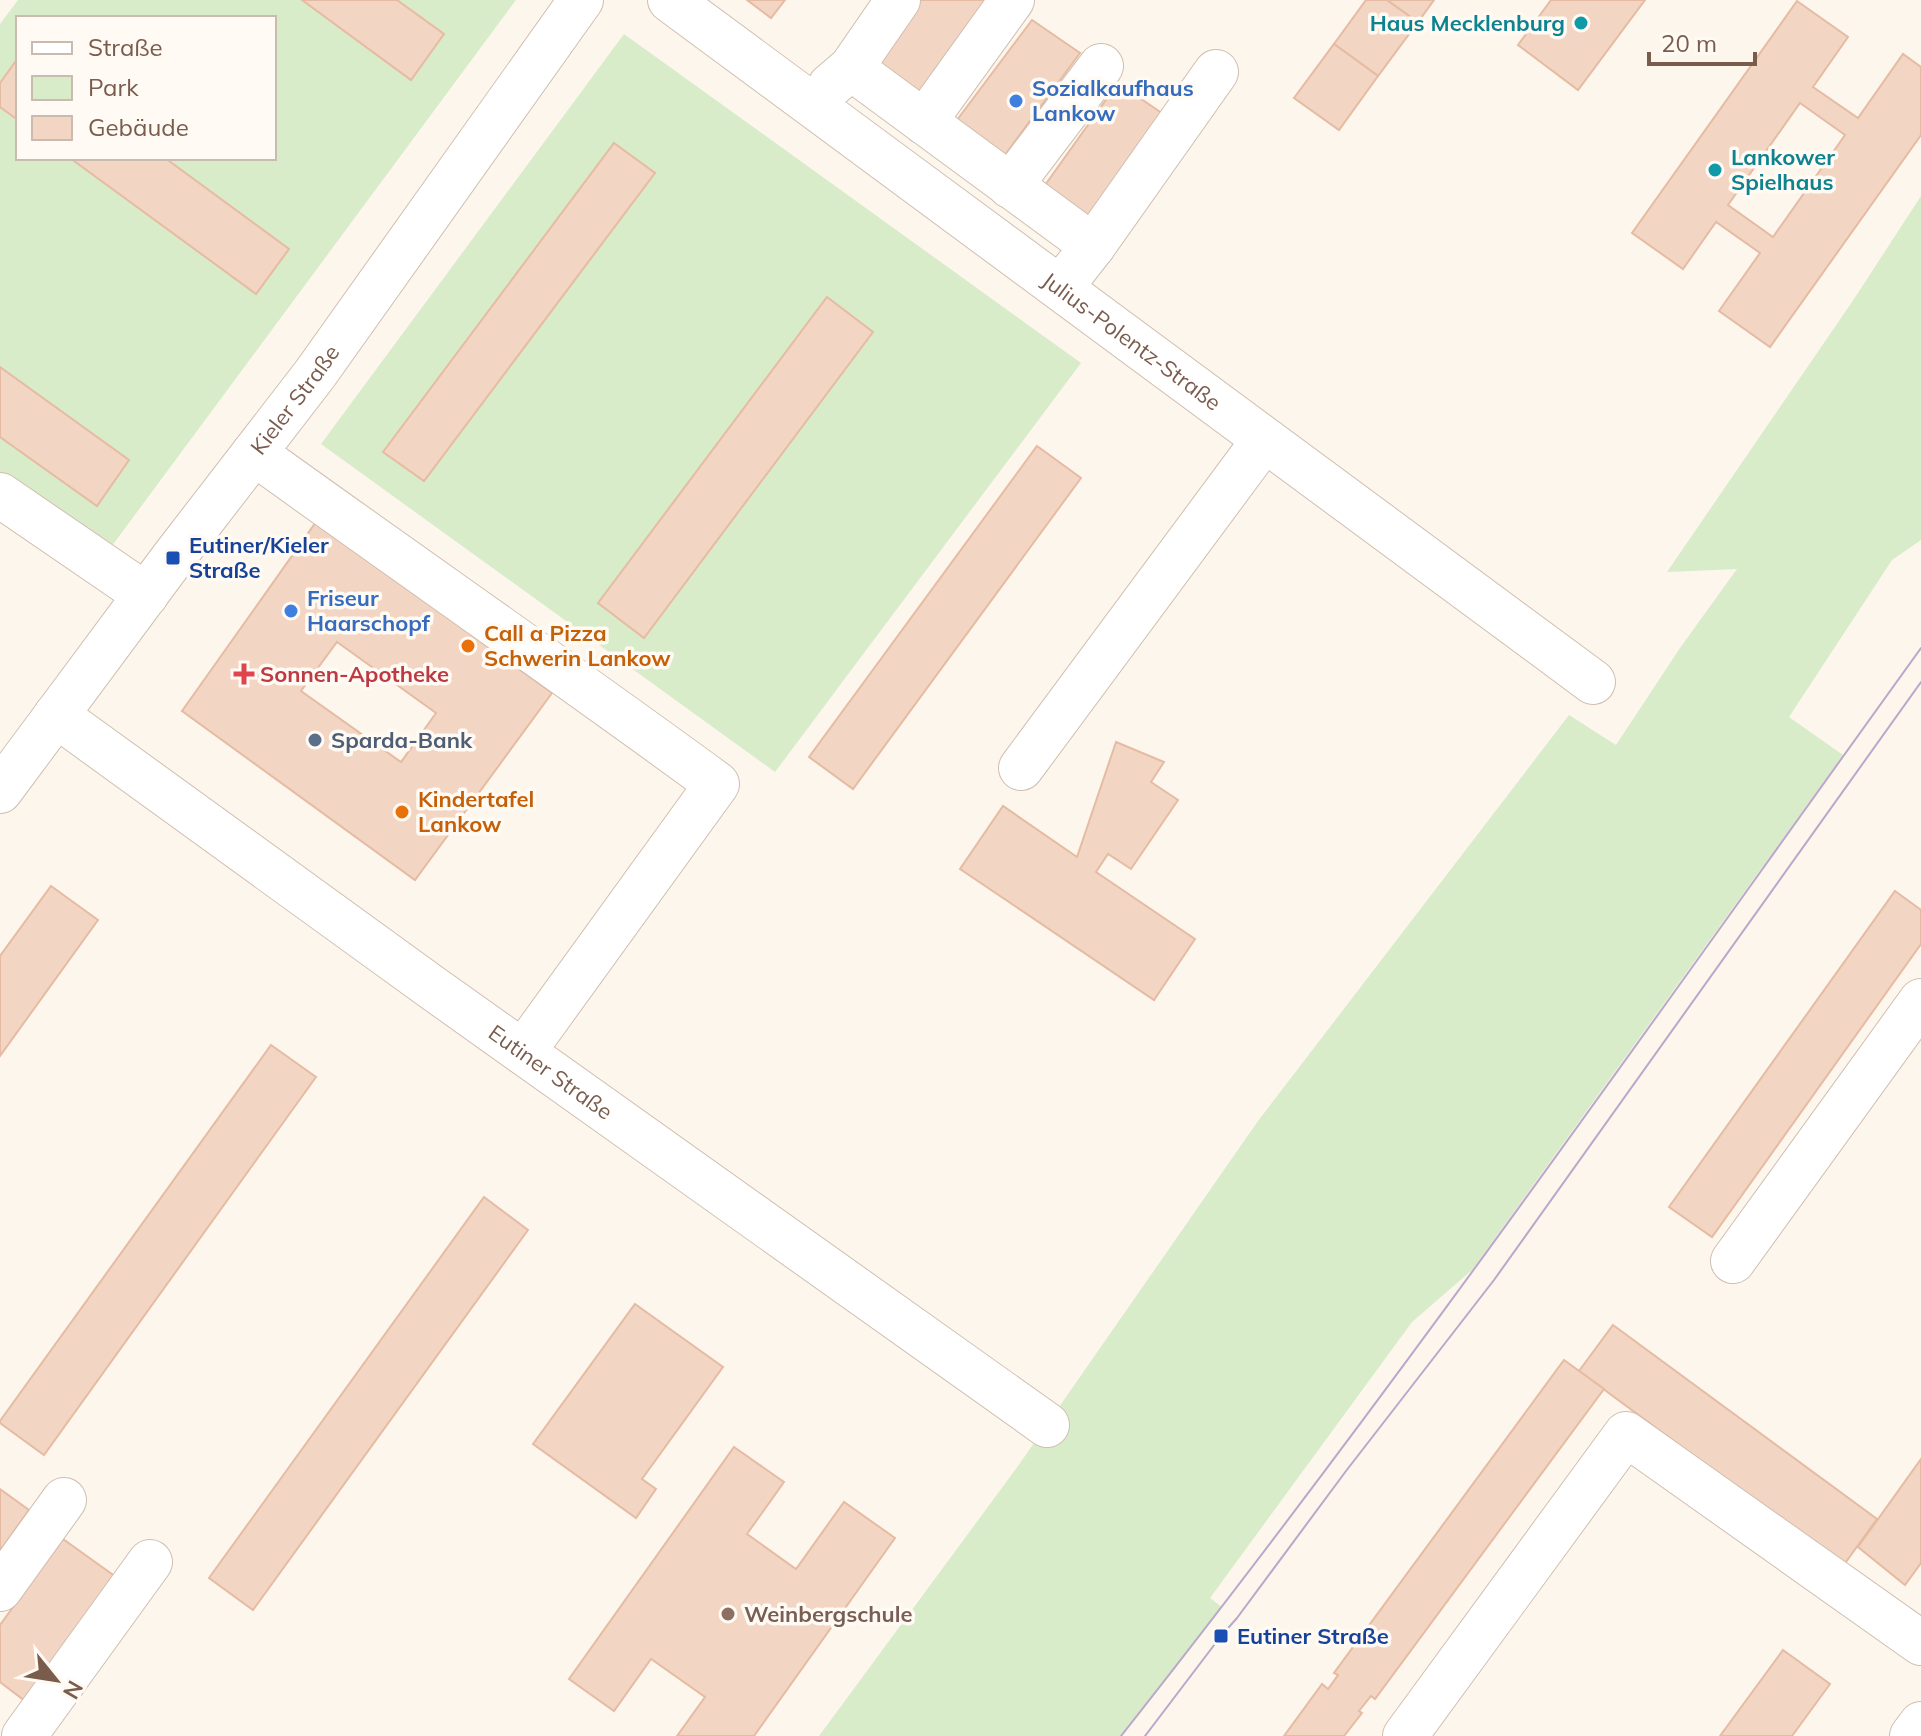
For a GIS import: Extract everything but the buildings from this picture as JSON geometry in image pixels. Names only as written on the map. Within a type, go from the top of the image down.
[{"type":"street","name":"Kieler Straße","points":[[0,791],[315,374],[581,0]]},
{"type":"street","name":"Julius-Polentz-Straße","points":[[670,0],[1593,682]]},
{"type":"street","points":[[810,103],[851,68],[898,0]]},
{"type":"street","points":[[924,122],[1012,0]]},
{"type":"street","points":[[1010,186],[1101,66]]},
{"type":"street","points":[[851,68],[1093,246]]},
{"type":"street","points":[[1060,288],[1216,72]]},
{"type":"street","points":[[1021,768],[1264,440]]},
{"type":"street","points":[[254,453],[717,784],[523,1052]]},
{"type":"street","points":[[0,495],[146,595]]},
{"type":"street","name":"Eutiner Straße","points":[[56,715],[1047,1425]]},
{"type":"street","points":[[1733,1261],[1921,1001]]},
{"type":"street","points":[[1405,1736],[1626,1434],[1921,1643]]},
{"type":"street","points":[[0,1589],[64,1500]]},
{"type":"street","points":[[17,1728],[150,1562]]},
{"type":"street","points":[[1912,1736],[1921,1724]]},
{"type":"green space","points":[[18,0],[516,0],[100,562],[0,495],[0,24]]},
{"type":"green space","points":[[624,34],[1081,363],[775,772],[321,444]]},
{"type":"green space","points":[[1921,196],[1921,540],[1892,560],[1789,717],[1843,755],[1472,1270],[1412,1322],[1210,1598],[1222,1607],[1121,1736],[819,1736],[1018,1466],[1258,1121],[1569,715],[1616,745],[1737,569],[1667,572]]},
{"type":"tram line","points":[[1121,1736],[1427,1333],[1921,648]]},
{"type":"tram line","points":[[1145,1736],[1494,1280],[1921,682]]},
{"type":"place","name":"Haus Mecklenburg","points":[[1581,23]]},
{"type":"place","name":"Sozialkaufhaus Lankow","points":[[1016,101]]},
{"type":"place","name":"Lankower Spielhaus","points":[[1715,170]]},
{"type":"place","name":"Eutiner/Kieler Straße","points":[[173,558]]},
{"type":"place","name":"Friseur Haarschopf","points":[[291,611]]},
{"type":"place","name":"Call a Pizza Schwerin Lankow","points":[[468,646]]},
{"type":"place","name":"Sonnen-Apotheke","points":[[244,674]]},
{"type":"place","name":"Sparda-Bank","points":[[315,740]]},
{"type":"place","name":"Kindertafel Lankow","points":[[402,812]]},
{"type":"place","name":"Weinbergschule","points":[[728,1614]]},
{"type":"place","name":"Eutiner Straße","points":[[1221,1636]]}]
